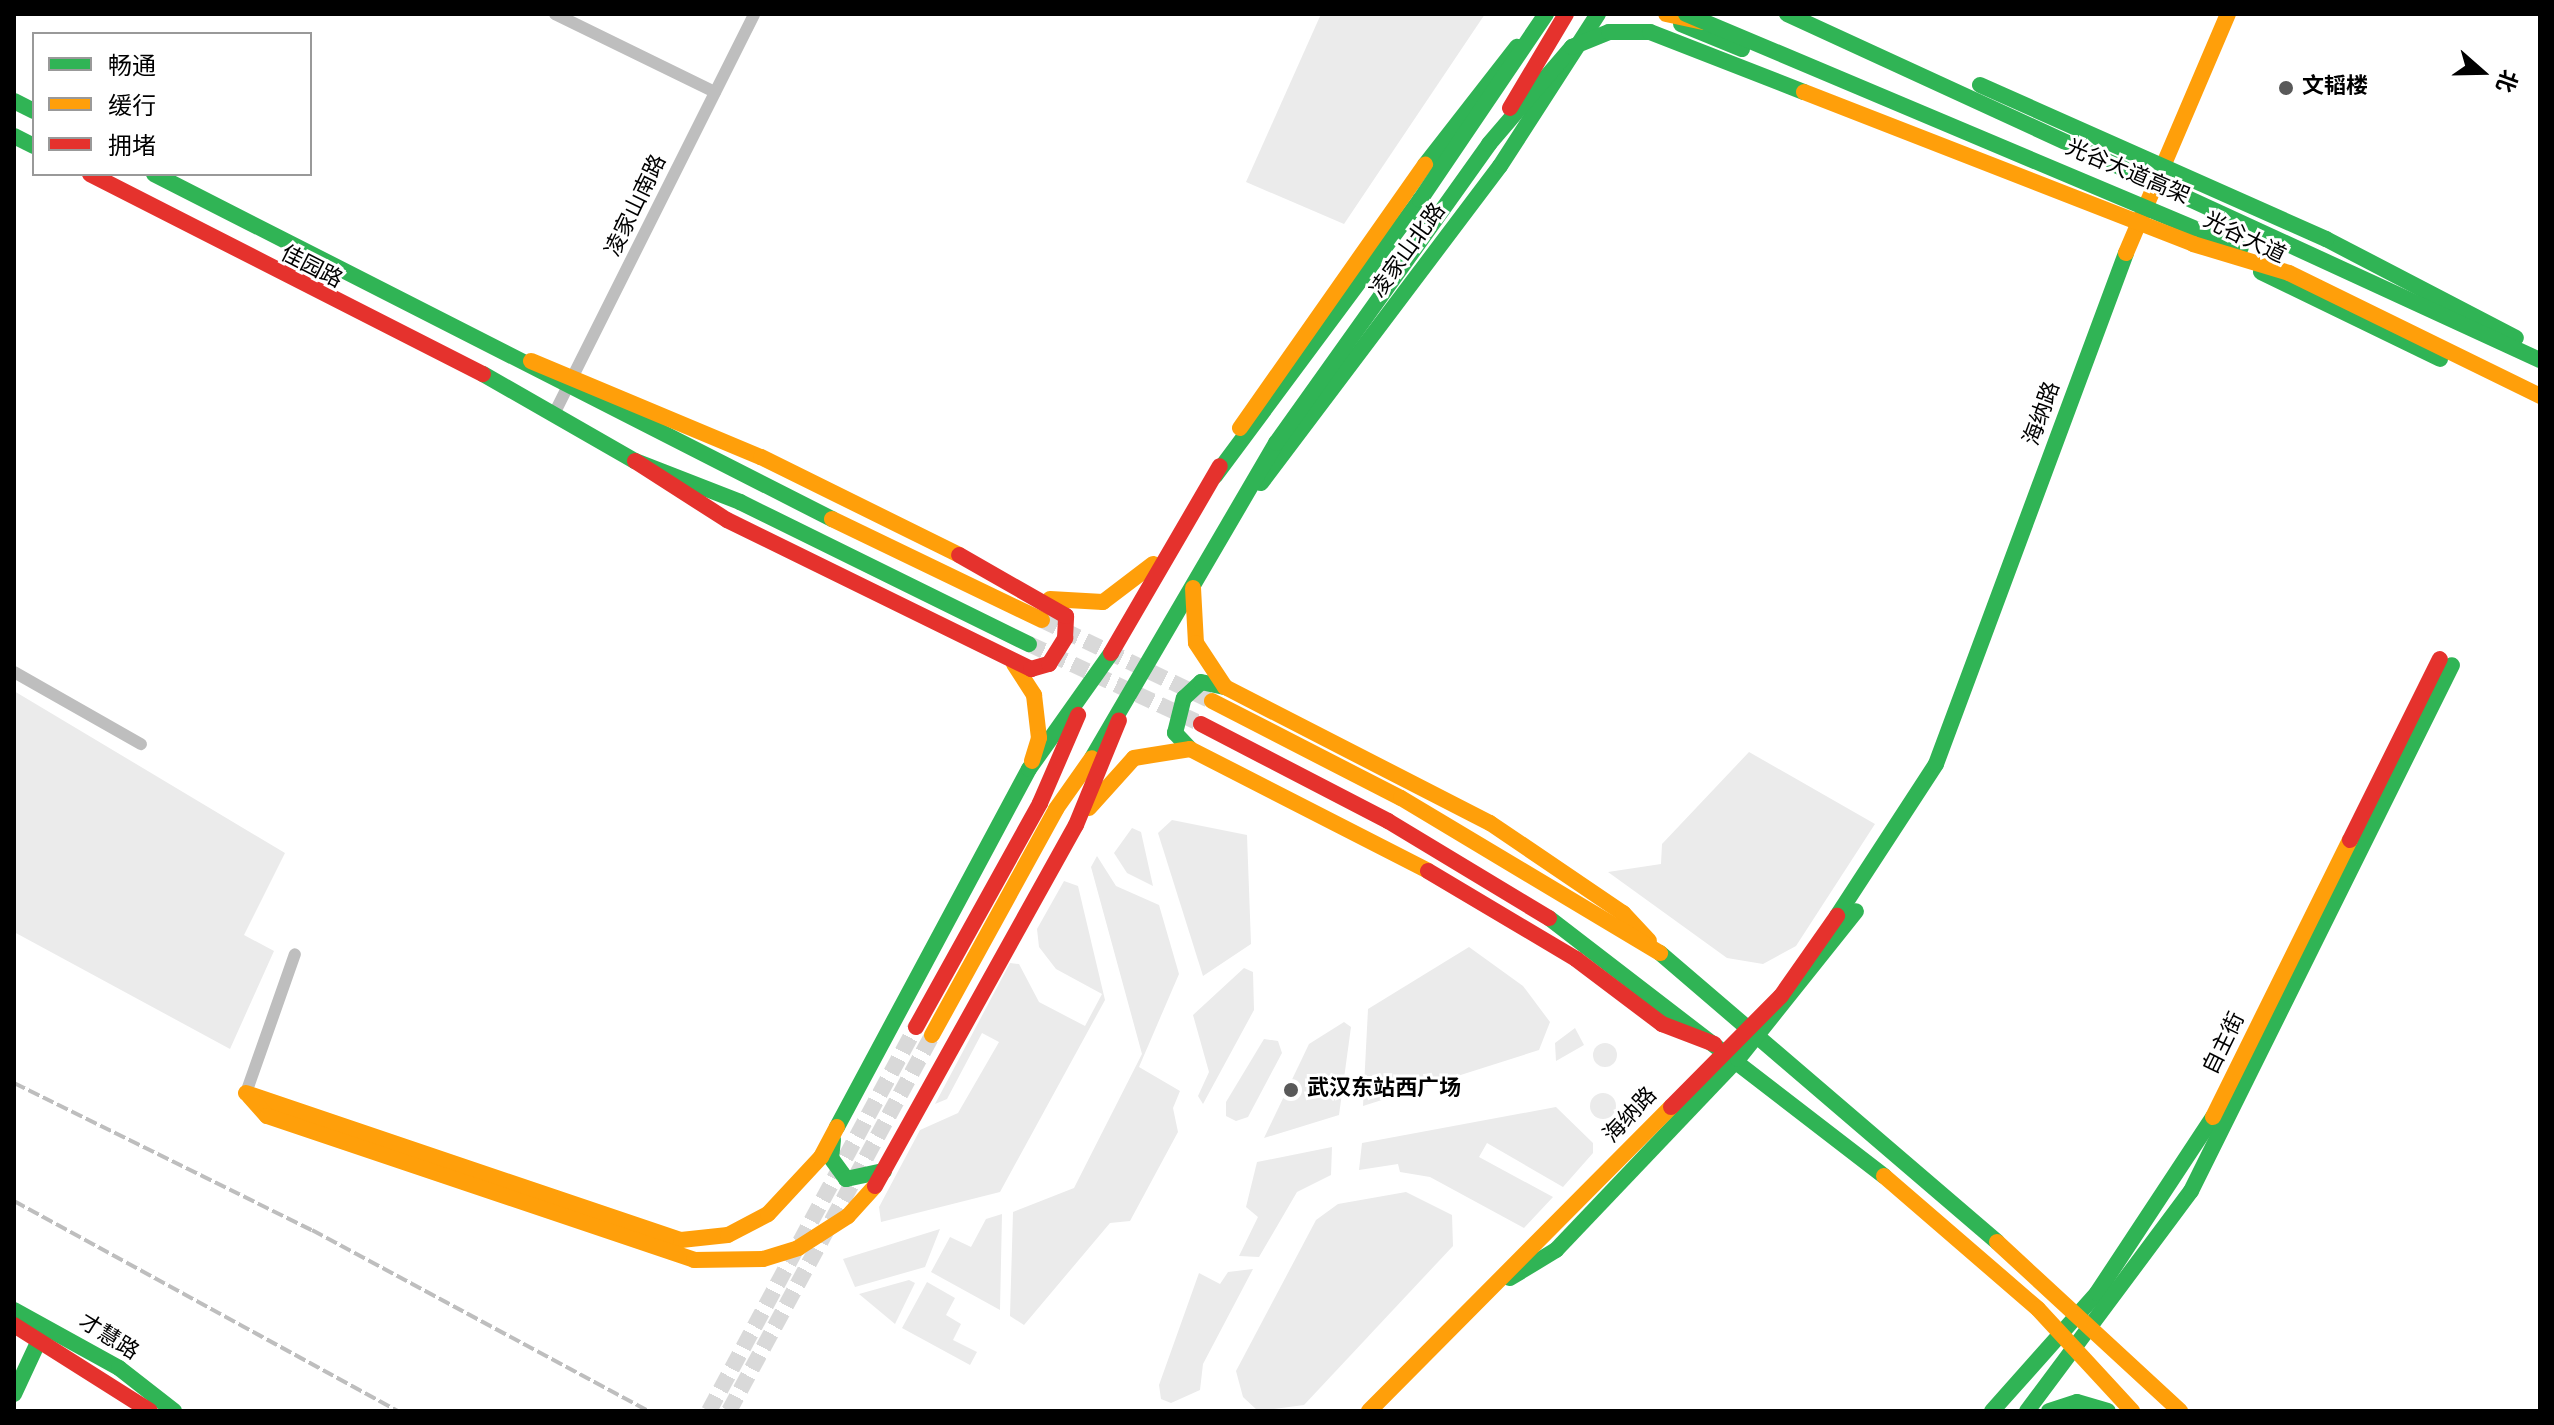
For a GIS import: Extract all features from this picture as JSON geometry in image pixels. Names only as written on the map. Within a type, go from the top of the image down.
[{"type":"main road","points":[[1029,769],[1082,703],[1167,552],[1290,347],[1496,65],[1531,35],[1548,14]]},
{"type":"main road","points":[[1215,476],[1420,200],[1548,14]]},
{"type":"main road","points":[[1489,144],[1566,14]]},
{"type":"main road","name":"凌家山北路","points":[[1241,504],[1289,452],[1568,64],[1598,14]]},
{"type":"main road","name":"光谷大道","points":[[1656,14],[2140,214],[2540,408]]},
{"type":"main road","points":[[1666,14],[1709,23]]},
{"type":"main road","name":"光谷大道高架","points":[[1686,14],[2203,228],[2540,396]]},
{"type":"main road","name":"光谷大道","points":[[1774,14],[2158,174],[2540,348]]},
{"type":"main road","name":"海纳路","points":[[1369,1411],[1754,1033],[1840,935],[1936,764],[2140,214],[2228,14]]},
{"type":"main road","points":[[1793,16],[2101,134],[2326,239],[2516,338]]},
{"type":"main road","name":"光谷大道高架","points":[[1793,16],[2540,360]]},
{"type":"main road","points":[[1531,35],[1544,28],[1565,39],[1568,64]]},
{"type":"main road","points":[[246,1093],[267,1116],[694,1260],[763,1259],[813,1241],[856,1208],[884,1171],[1076,825],[1119,720],[1194,583],[1321,374],[1489,144],[1572,47],[1609,32],[1650,32],[2193,244],[2289,273]]},
{"type":"main road","points":[[14,101],[32,110]]},
{"type":"main road","points":[[14,136],[32,145]]},
{"type":"main road","name":"佳园路","points":[[94,176],[516,391],[635,461]]},
{"type":"main road","name":"佳园路","points":[[158,176],[571,381]]},
{"type":"main road","points":[[571,381],[761,457],[1045,598],[1103,602],[1167,552]]},
{"type":"main road","points":[[571,381],[1042,620]]},
{"type":"main road","points":[[635,461],[727,520],[1010,660],[1041,668],[1057,655],[1068,626],[1045,598]]},
{"type":"main road","points":[[635,461],[740,502],[1029,644]]},
{"type":"main road","points":[[1194,583],[1196,643],[1225,687]]},
{"type":"main road","points":[[246,1093],[681,1240],[728,1235],[768,1214],[804,1182],[833,1135],[1029,769],[1039,738],[1034,695],[1010,660]]},
{"type":"main road","name":"自主街","points":[[1992,1411],[2078,1313],[2195,1153],[2446,662],[2197,1180],[2094,1327],[2027,1411]]},
{"type":"main road","points":[[1733,1054],[1662,1024],[1576,959],[1387,847],[1190,749],[1175,733],[1184,698],[1201,682],[1225,687],[1490,823],[1623,913],[1658,951],[2094,1327],[2180,1411]]},
{"type":"main road","points":[[1212,701],[1401,798],[1658,951]]},
{"type":"main road","points":[[916,1027],[1061,761],[1082,703]]},
{"type":"main road","points":[[932,1035],[1056,809],[1119,720]]},
{"type":"main road","points":[[1201,724],[1388,821],[1524,902],[1733,1054],[1860,1155],[2060,1334],[2132,1411]]},
{"type":"main road","points":[[1076,825],[1134,758],[1190,749]]},
{"type":"main road","name":"海纳路","points":[[1383,1411],[1523,1263],[1556,1250],[1733,1054]]},
{"type":"main road","points":[[833,1135],[831,1158],[846,1179],[884,1171]]},
{"type":"main road","name":"才慧路","points":[[14,1310],[38,1331],[150,1411]]},
{"type":"main road","name":"才慧路","points":[[14,1325],[38,1331],[174,1411]]},
{"type":"main road","points":[[14,1373],[38,1331]]},
{"type":"main road","points":[[14,1394],[38,1331]]},
{"type":"main road","points":[[2049,1411],[2077,1402],[2108,1411]]},
{"type":"street","points":[[555,14],[715,92]]},
{"type":"street","name":"凌家山南路","points":[[554,414],[754,14]]},
{"type":"street","points":[[14,672],[141,744]]},
{"type":"street","points":[[246,1093],[295,954]]},
{"type":"shaded area","points":[[1321,14],[1485,14],[1344,224],[1246,182]]},
{"type":"shaded area","points":[[14,691],[285,853],[244,935],[274,951],[230,1049],[14,932]]},
{"type":"shaded area","points":[[1749,752],[1875,824],[1796,946],[1763,964],[1727,958],[1608,872],[1661,864],[1662,844]]},
{"type":"shaded area","points":[[1172,820],[1247,835],[1251,944],[1203,976],[1158,833]]},
{"type":"shaded area","points":[[1132,828],[1141,832],[1153,886],[1127,873],[1114,853]]},
{"type":"shaded area","points":[[1097,856],[1116,886],[1159,905],[1179,974],[1139,1067],[1180,1091],[1173,1108],[1178,1132],[1130,1221],[1110,1223],[1024,1325],[1010,1316],[1013,1212],[1074,1188],[1142,1054],[1091,867]]},
{"type":"shaded area","points":[[1064,881],[1078,886],[1105,1000],[1000,1192],[881,1222],[879,1207],[920,1130],[958,1113],[999,1042],[982,1033],[947,1099],[935,1104],[1010,963],[1019,964],[1039,1002],[1085,1026],[1102,994],[1056,969],[1039,947],[1037,929]]},
{"type":"shaded area","points":[[1469,947],[1523,986],[1550,1022],[1539,1050],[1363,1106],[1368,1009]]},
{"type":"shaded area","points":[[1244,968],[1253,972],[1254,1010],[1203,1104],[1198,1096],[1209,1072],[1193,1015]]},
{"type":"shaded area","points":[[1344,1022],[1351,1027],[1339,1115],[1264,1138],[1309,1044]]},
{"type":"shaded area","points":[[1575,1028],[1584,1045],[1556,1061],[1555,1043]]},
{"type":"shaded area","points":[[1264,1039],[1278,1041],[1282,1053],[1248,1117],[1236,1121],[1226,1116],[1226,1102]]},
{"type":"shaded area","points":[[1605,1043],[1614,1046],[1617,1055],[1614,1064],[1605,1067],[1596,1064],[1593,1055],[1596,1046]]},
{"type":"shaded area","points":[[1603,1093],[1612,1097],[1616,1106],[1612,1115],[1603,1119],[1594,1115],[1590,1106],[1594,1097]]},
{"type":"shaded area","points":[[1556,1107],[1593,1143],[1593,1153],[1563,1187],[1487,1143],[1479,1157],[1553,1197],[1524,1228],[1430,1177],[1400,1172],[1398,1164],[1359,1170],[1362,1143]]},
{"type":"shaded area","points":[[1332,1147],[1331,1175],[1297,1192],[1259,1257],[1239,1256],[1258,1217],[1246,1207],[1257,1162]]},
{"type":"shaded area","points":[[1406,1192],[1452,1215],[1453,1246],[1304,1405],[1258,1411],[1243,1397],[1236,1371],[1316,1220],[1338,1204]]},
{"type":"shaded area","points":[[1002,1214],[1000,1310],[931,1272],[950,1237],[971,1247],[986,1219]]},
{"type":"shaded area","points":[[940,1229],[925,1267],[855,1287],[843,1259]]},
{"type":"shaded area","points":[[1253,1269],[1203,1364],[1200,1390],[1171,1403],[1161,1399],[1159,1385],[1199,1273],[1220,1284],[1228,1272]]},
{"type":"shaded area","points":[[909,1280],[915,1283],[895,1324],[859,1294]]},
{"type":"shaded area","points":[[927,1282],[955,1298],[946,1315],[961,1324],[953,1340],[977,1352],[970,1365],[902,1328]]},
{"type":"tunnel","points":[[1042,620],[1212,701]]},
{"type":"tunnel","points":[[1029,644],[1201,724]]},
{"type":"tunnel","points":[[709,1411],[916,1027]]},
{"type":"tunnel","points":[[729,1411],[932,1035]]},
{"type":"railway","points":[[14,1083],[312,1230],[648,1411]]},
{"type":"railway","points":[[14,1201],[398,1411]]},
{"type":"traffic: fast","points":[[1420,200],[1546,14]]},
{"type":"traffic: fast","points":[[1261,483],[1500,166],[1598,14]]},
{"type":"traffic: fast","points":[[1686,14],[2241,248]]},
{"type":"traffic: fast","points":[[1787,14],[2540,360]]},
{"type":"traffic: fast","points":[[1681,24],[1742,49]]},
{"type":"traffic: fast","points":[[1489,144],[1572,47],[1609,32],[1650,32],[1804,92]]},
{"type":"traffic: fast","points":[[1425,165],[1517,47]]},
{"type":"traffic: fast","points":[[1980,85],[2326,239]]},
{"type":"traffic: fast","points":[[14,101],[32,110]]},
{"type":"traffic: fast","points":[[14,136],[32,145]]},
{"type":"traffic: fast","points":[[1092,758],[1276,443],[1489,144]]},
{"type":"traffic: fast","points":[[158,176],[832,519]]},
{"type":"traffic: fast","points":[[1215,476],[1420,200]]},
{"type":"traffic: fast","points":[[2326,239],[2516,338]]},
{"type":"traffic: fast","points":[[1837,916],[1936,764],[2126,253]]},
{"type":"traffic: fast","points":[[2261,272],[2440,359]]},
{"type":"traffic: fast","points":[[483,374],[635,461],[740,502],[1029,644]]},
{"type":"traffic: fast","points":[[837,1127],[1029,769],[1111,653]]},
{"type":"traffic: fast","points":[[2027,1411],[2191,1191],[2452,665]]},
{"type":"traffic: fast","points":[[1190,749],[1175,733],[1184,698],[1201,682],[1225,687]]},
{"type":"traffic: fast","points":[[1510,1278],[1556,1250],[1738,1059],[1856,911]]},
{"type":"traffic: fast","points":[[1549,918],[1884,1176]]},
{"type":"traffic: fast","points":[[1660,953],[1997,1242]]},
{"type":"traffic: fast","points":[[1992,1411],[2097,1293],[2213,1117]]},
{"type":"traffic: fast","points":[[833,1140],[831,1158],[846,1179],[884,1171]]},
{"type":"traffic: fast","points":[[14,1310],[119,1368],[174,1411]]},
{"type":"traffic: fast","points":[[14,1394],[42,1334]]},
{"type":"traffic: fast","points":[[2049,1411],[2077,1402],[2108,1411]]},
{"type":"traffic: slow","points":[[1666,14],[1704,22]]},
{"type":"traffic: slow","points":[[2126,253],[2228,14]]},
{"type":"traffic: slow","points":[[1804,92],[2193,244],[2289,273]]},
{"type":"traffic: slow","points":[[1240,428],[1425,165]]},
{"type":"traffic: slow","points":[[2289,273],[2540,396]]},
{"type":"traffic: slow","points":[[531,361],[761,457],[959,555]]},
{"type":"traffic: slow","points":[[832,519],[1042,620]]},
{"type":"traffic: slow","points":[[1050,599],[1103,602],[1153,564]]},
{"type":"traffic: slow","points":[[1193,588],[1196,643],[1225,687],[1490,823],[1623,913],[1649,941]]},
{"type":"traffic: slow","points":[[1014,664],[1034,695],[1039,738],[1032,761]]},
{"type":"traffic: slow","points":[[1212,701],[1401,798],[1660,953]]},
{"type":"traffic: slow","points":[[1089,808],[1134,758],[1190,749],[1428,871]]},
{"type":"traffic: slow","points":[[932,1035],[1056,809],[1092,758]]},
{"type":"traffic: slow","points":[[2213,1117],[2350,840]]},
{"type":"traffic: slow","points":[[246,1093],[681,1240],[728,1235],[768,1214],[821,1157],[837,1127]]},
{"type":"traffic: slow","points":[[249,1096],[267,1116],[694,1260],[763,1259],[798,1248],[848,1216],[875,1186]]},
{"type":"traffic: slow","points":[[1369,1411],[1671,1107]]},
{"type":"traffic: slow","points":[[1884,1176],[2038,1309],[2132,1411]]},
{"type":"traffic: slow","points":[[1997,1242],[2180,1411]]},
{"type":"traffic: jam","points":[[1510,108],[1566,14]]},
{"type":"traffic: jam","points":[[94,176],[483,374]]},
{"type":"traffic: jam","points":[[635,461],[727,520],[1031,669],[1049,664],[1065,638],[1066,616],[959,555]]},
{"type":"traffic: jam","points":[[1111,653],[1220,466]]},
{"type":"traffic: jam","points":[[2350,840],[2440,659]]},
{"type":"traffic: jam","points":[[916,1027],[1040,803],[1078,715]]},
{"type":"traffic: jam","points":[[875,1186],[1076,825],[1119,720]]},
{"type":"traffic: jam","points":[[1201,724],[1388,821],[1549,918]]},
{"type":"traffic: jam","points":[[1428,871],[1576,959],[1662,1024],[1714,1044]]},
{"type":"traffic: jam","points":[[1671,1107],[1781,996],[1837,916]]},
{"type":"traffic: jam","points":[[14,1325],[150,1411]]},
{"type":"place","name":"文韬楼","points":[[2286,88]]},
{"type":"place","name":"武汉东站西广场","points":[[1291,1090]]}]
